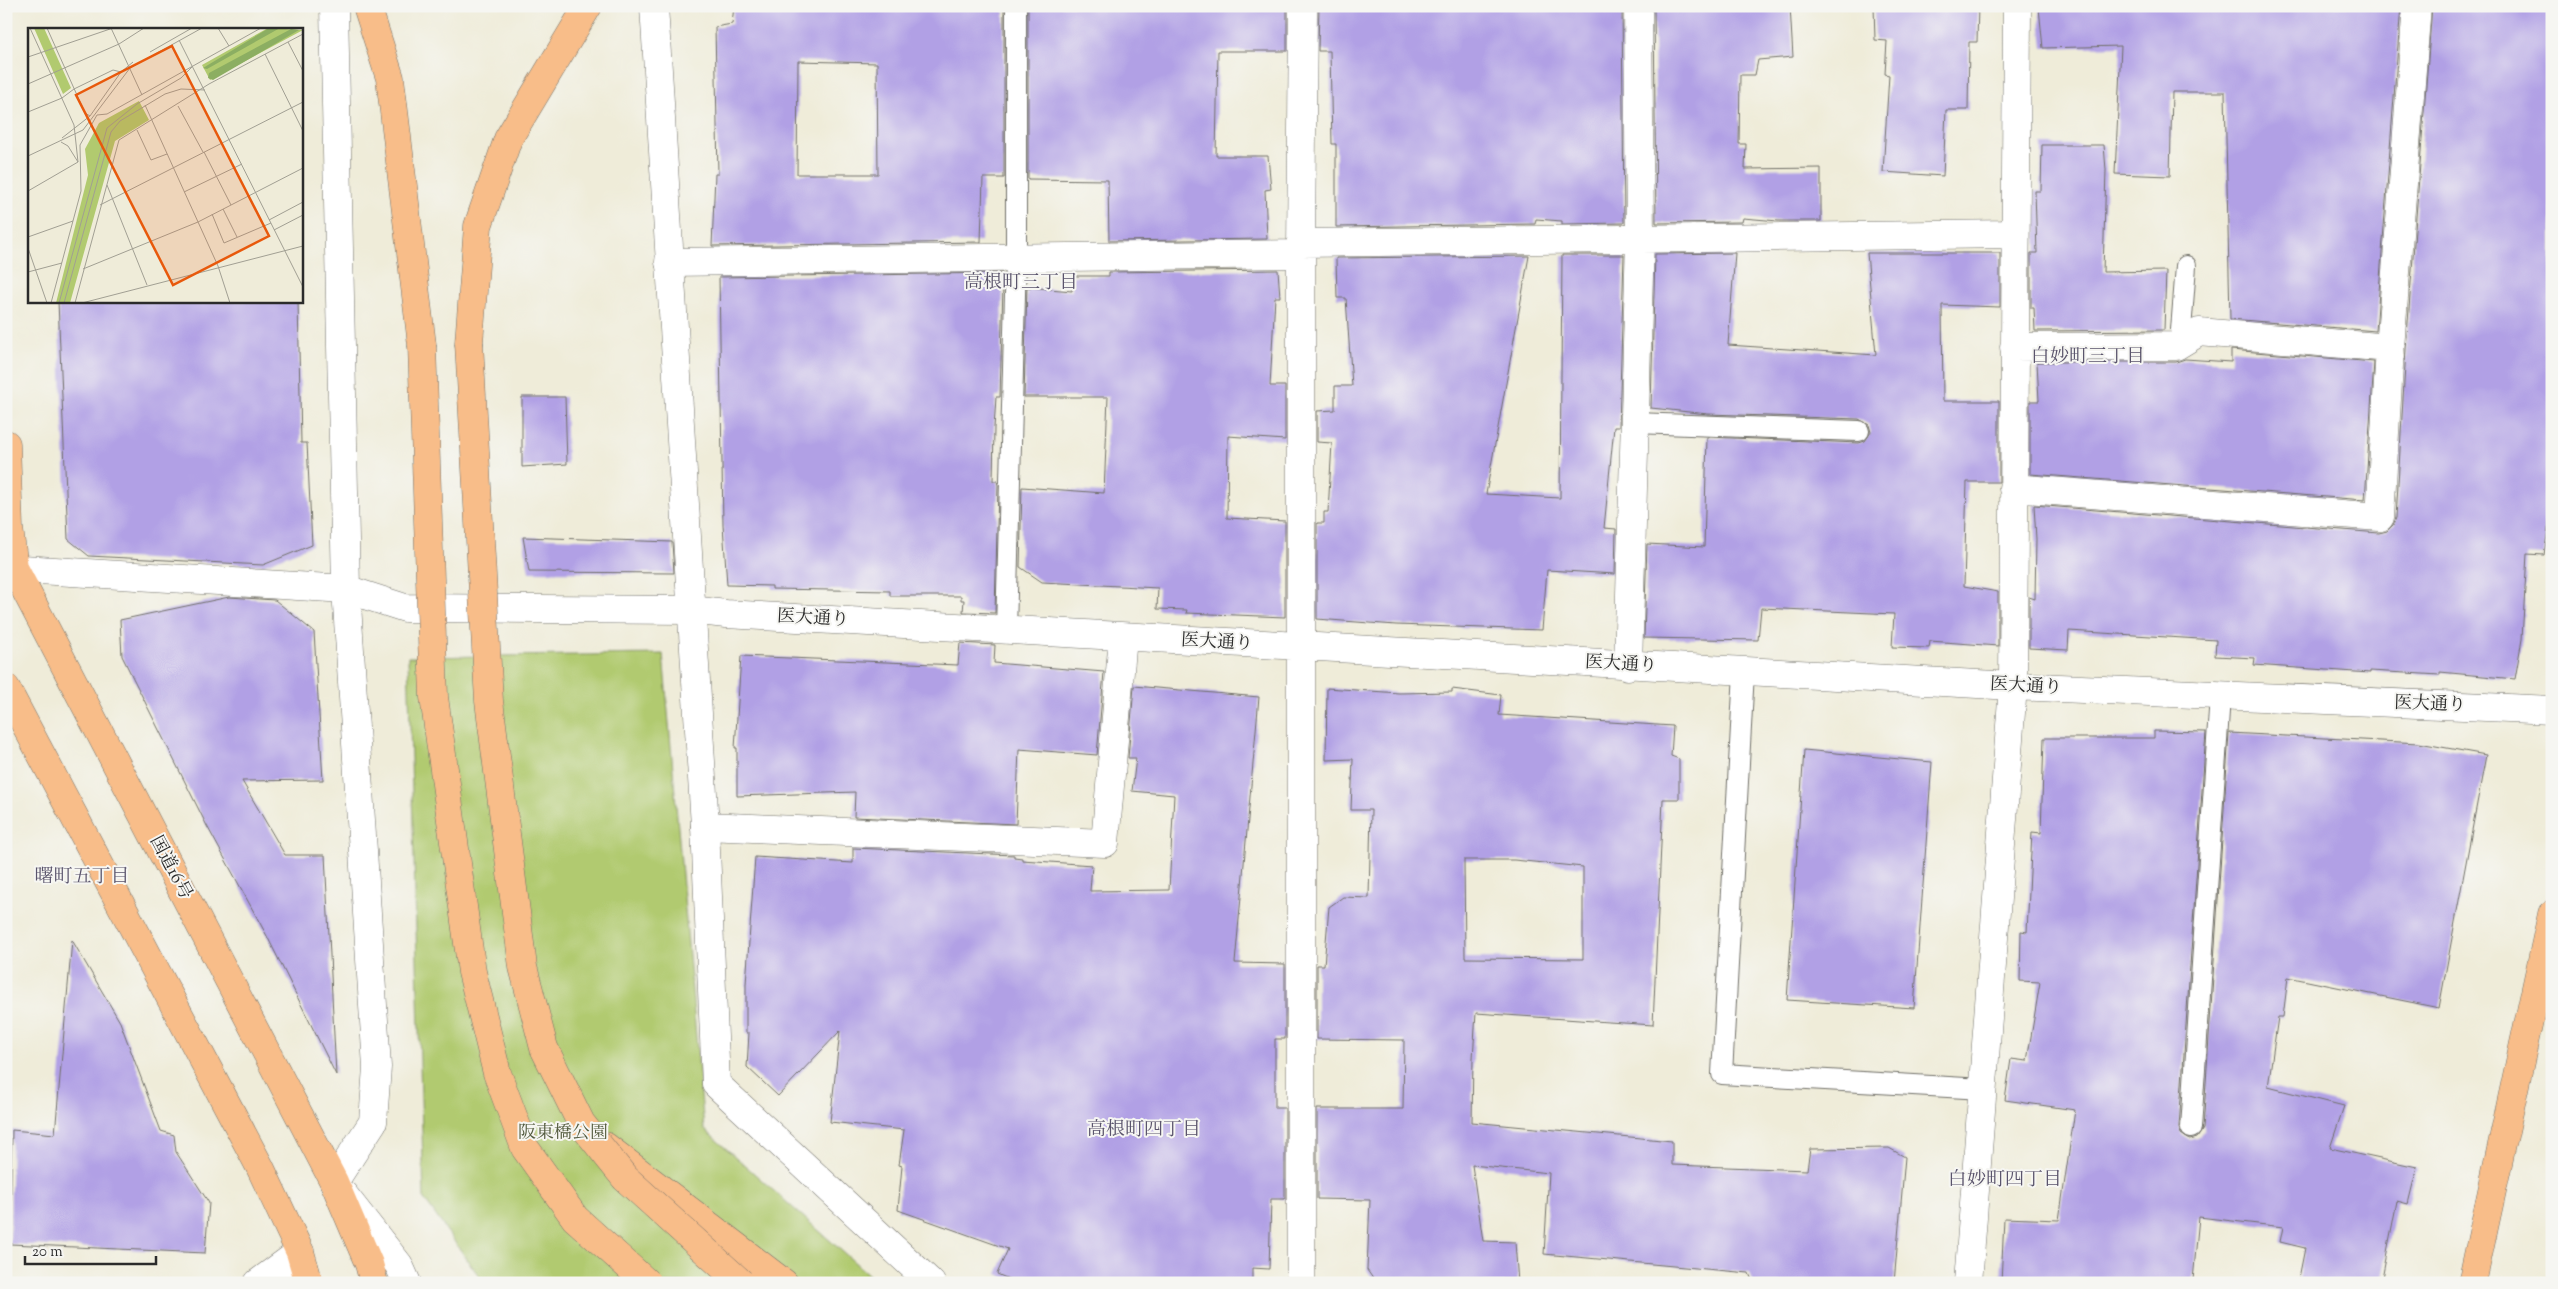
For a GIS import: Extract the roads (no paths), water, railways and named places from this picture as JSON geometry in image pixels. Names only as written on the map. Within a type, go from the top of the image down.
[{"type":"main road","points":[[367,6],[390,78],[422,345],[434,697],[472,972],[497,1073],[525,1148],[575,1218],[647,1283]]},
{"type":"main road","points":[[588,6],[508,139],[478,226],[469,342],[489,702],[523,967],[544,1048],[581,1123],[625,1178],[741,1283]]},
{"type":"main road","name":"国道16号","points":[[6,444],[10,568],[334,1182],[374,1283]]},
{"type":"main road","points":[[6,689],[260,1167],[300,1252],[309,1283]]},
{"type":"main road","points":[[2472,1283],[2552,914]]},
{"type":"main road","points":[[588,1133],[784,1283]]},
{"type":"street","points":[[334,6],[346,588],[377,1067],[373,1122],[334,1182],[399,1265],[407,1283]]},
{"type":"street","points":[[654,6],[705,826],[716,1084],[931,1283]]},
{"type":"street","points":[[1301,1283],[1301,248],[1303,6]]},
{"type":"street","points":[[1628,666],[1640,238],[1638,6]]},
{"type":"street","points":[[1968,1283],[2013,686],[2014,234],[2017,6]]},
{"type":"street","points":[[2013,488],[2380,518],[2390,348],[2417,6]]},
{"type":"street","points":[[669,262],[1016,257],[1640,238],[2014,234]]},
{"type":"street","points":[[2014,347],[2176,346],[2199,332],[2390,348]]},
{"type":"street","name":"医大通り","points":[[10,568],[346,588],[405,608],[691,610],[726,614],[1123,638],[1628,666],[2220,696],[2552,710]]},
{"type":"street","points":[[705,826],[1105,843],[1123,638]]},
{"type":"street","points":[[258,1283],[300,1252]]},
{"type":"lane","points":[[1006,630],[1016,257],[1016,6]]},
{"type":"lane","points":[[2186,266],[2181,330],[2199,332]]},
{"type":"lane","points":[[1635,423],[1859,431]]},
{"type":"lane","points":[[1744,672],[1722,1074],[1983,1089]]},
{"type":"lane","points":[[2191,1128],[2220,696]]},
{"type":"district","name":"高根町三丁目","points":[[1021,283]]},
{"type":"district","name":"白妙町三丁目","points":[[2088,357]]},
{"type":"district","name":"曙町五丁目","points":[[82,877]]},
{"type":"district","name":"高根町四丁目","points":[[1144,1130]]},
{"type":"district","name":"白妙町四丁目","points":[[2005,1180]]},
{"type":"park label","name":"阪東橋公園","points":[[563,1134]]}]
